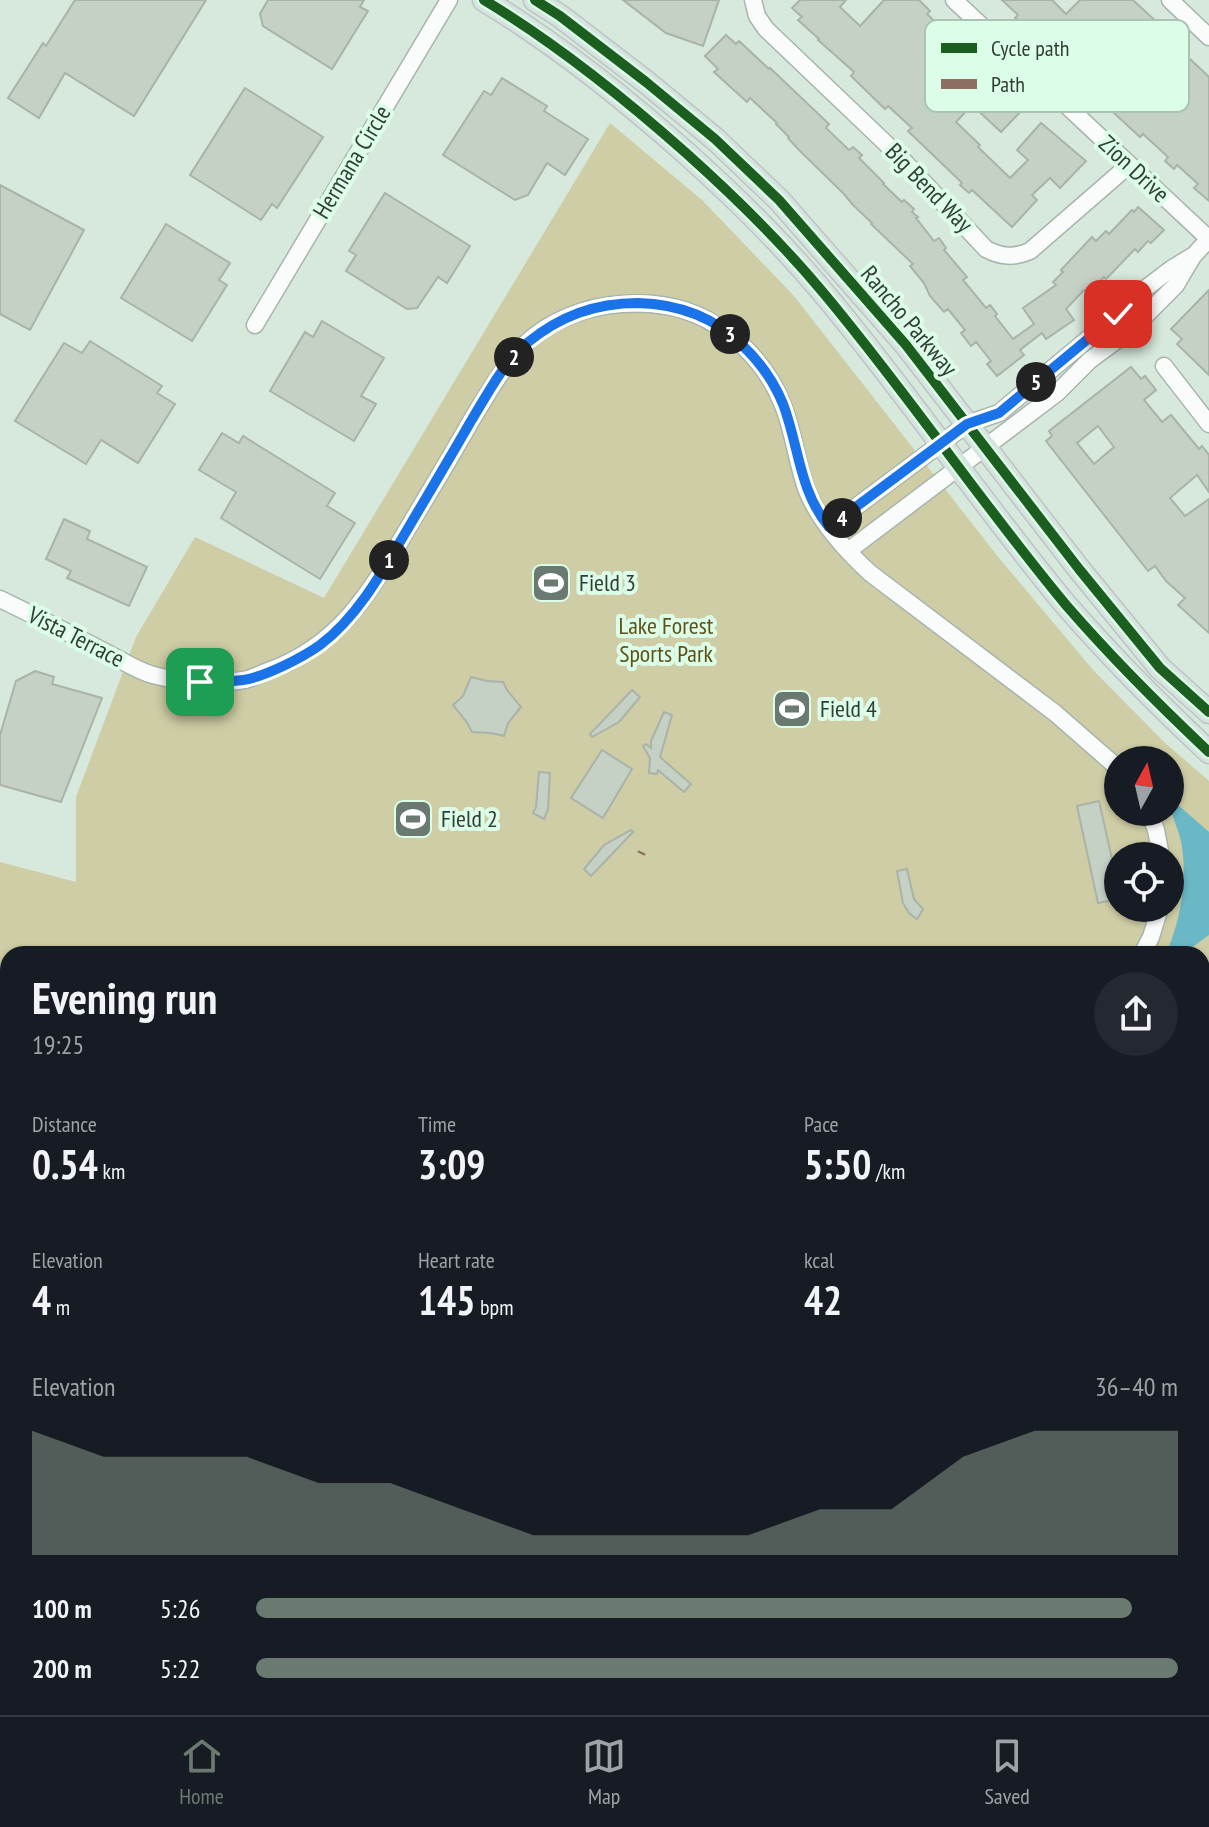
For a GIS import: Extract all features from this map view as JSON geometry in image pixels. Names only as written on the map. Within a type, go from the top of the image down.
[{"type":"main road","name":"Rancho Parkway","points":[[484,0],[549,43],[628,102],[741,202],[820,289],[1066,604],[1141,688],[1209,752]]},
{"type":"main road","name":"Rancho Parkway","points":[[535,0],[669,101],[715,139],[779,200],[906,345],[1079,569],[1160,668],[1209,712]]},
{"type":"street","name":"Hermana Circle","points":[[255,325],[449,0]]},
{"type":"street","name":"Big Bend Way","points":[[753,0],[757,16],[766,29],[899,156],[992,252],[1011,256],[1030,251],[1129,165]]},
{"type":"street","name":"Zion Drive","points":[[954,0],[975,20]]},
{"type":"street","points":[[1170,0],[1209,37]]},
{"type":"street","name":"Zion Drive","points":[[1073,112],[1209,239]]},
{"type":"street","points":[[848,551],[1057,393],[1090,360],[1132,329],[1176,285],[1194,255],[1209,239]]},
{"type":"street","points":[[829,527],[967,424],[999,413],[1146,288],[1194,255]]},
{"type":"street","name":"Vista Terrace","points":[[0,599],[152,675],[200,682],[245,680],[285,665],[319,646],[351,615],[388,562],[500,374],[525,344],[579,311],[630,303],[668,305],[718,326],[741,344],[772,381],[783,405],[808,494],[820,517],[848,551],[870,573],[1055,713],[1104,756]]},
{"type":"street","points":[[1118,314],[1132,329]]},
{"type":"street","points":[[1164,366],[1209,424]]},
{"type":"street","points":[[1146,946],[1156,922]]},
{"type":"green space","name":"Lake Forest Sports Park","points":[[610,123],[702,200],[794,296],[999,558],[1094,671],[1169,746],[1104,746],[1104,826],[1184,826],[1184,759],[1209,781],[1209,946],[0,946],[0,862],[76,882],[76,797],[136,637],[195,537],[324,598]]},
{"type":"water","points":[[1184,810],[1209,832],[1209,935],[1194,946],[1169,946],[1177,922],[1184,922],[1184,842],[1176,826],[1184,826]]},
{"type":"building","points":[[75,0],[206,0],[134,116],[65,73],[39,118],[8,98]]},
{"type":"building","points":[[268,0],[364,0],[360,7],[368,11],[332,69],[263,26],[260,14]]},
{"type":"building","points":[[623,0],[719,0],[703,46],[666,33]]},
{"type":"building","points":[[800,0],[846,0],[840,7],[860,26],[884,0],[919,0],[930,11],[927,14],[933,20],[925,20],[925,112],[965,112],[956,122],[1010,178],[1028,160],[1017,150],[1041,123],[1086,161],[1060,188],[1050,178],[1032,195],[1037,200],[1012,227],[972,190],[969,193],[960,185],[962,183],[908,131],[912,128],[888,106],[885,109],[851,76],[854,72],[798,20],[802,17],[792,8]]},
{"type":"building","points":[[1002,0],[1052,0],[1066,14],[1080,0],[1133,0],[1155,20],[1017,20],[1015,18],[1018,15]]},
{"type":"building","points":[[726,35],[736,44],[739,41],[770,68],[829,124],[826,128],[849,150],[853,147],[862,155],[859,158],[883,184],[914,209],[912,212],[916,218],[934,241],[939,238],[946,248],[944,250],[967,277],[963,280],[986,308],[990,305],[1013,339],[1034,324],[1023,308],[1056,285],[1053,282],[1063,272],[1061,270],[1092,237],[1096,241],[1106,231],[1109,234],[1138,207],[1164,230],[1138,252],[1135,249],[1088,294],[1084,290],[1066,309],[1074,320],[1046,339],[1042,333],[1020,350],[1024,355],[997,376],[987,364],[991,361],[976,342],[971,346],[961,333],[965,330],[948,309],[944,312],[930,296],[910,266],[913,264],[798,149],[777,123],[750,98],[747,102],[714,72],[718,69],[705,56]]},
{"type":"building","points":[[1189,58],[1209,77],[1209,201],[1194,188],[1198,184],[1177,165],[1174,169],[1165,161],[1168,157],[1143,134],[1140,137],[1113,112],[1189,112]]},
{"type":"building","points":[[502,78],[547,106],[544,111],[588,139],[565,175],[547,163],[528,195],[515,200],[443,155],[484,91],[491,95]]},
{"type":"building","points":[[245,88],[323,137],[277,208],[272,204],[261,220],[190,175]]},
{"type":"building","points":[[980,112],[1020,112],[1001,132]]},
{"type":"building","points":[[0,185],[84,230],[30,330],[0,314]]},
{"type":"building","points":[[385,193],[470,246],[447,283],[438,277],[417,308],[407,309],[346,271],[356,255],[349,251]]},
{"type":"building","points":[[166,224],[230,263],[219,280],[227,285],[192,341],[121,298]]},
{"type":"building","points":[[1209,290],[1209,375],[1177,344],[1182,339],[1171,329]]},
{"type":"building","points":[[322,321],[384,358],[361,396],[376,404],[354,441],[270,391],[305,332],[313,337]]},
{"type":"building","points":[[90,341],[162,386],[157,393],[175,404],[138,463],[101,440],[86,464],[15,421],[64,343],[82,353]]},
{"type":"building","points":[[1131,367],[1141,379],[1145,376],[1156,390],[1144,400],[1162,422],[1171,415],[1199,449],[1202,446],[1209,455],[1209,492],[1197,475],[1170,498],[1185,516],[1209,499],[1209,633],[1178,605],[1185,598],[1155,566],[1148,571],[1046,441],[1052,436],[1049,431]],"holes":[[[1098,426],[1114,447],[1094,464],[1077,443]]]},
{"type":"building","points":[[222,433],[239,443],[243,436],[335,493],[327,506],[355,523],[320,579],[221,518],[236,492],[199,470]]},
{"type":"building","points":[[64,519],[90,531],[87,539],[147,567],[129,606],[67,578],[71,571],[46,559]]},
{"type":"building","points":[[35,671],[54,677],[52,684],[102,698],[61,802],[0,785],[0,735],[16,681]]},
{"type":"building","points":[[471,677],[503,682],[521,707],[508,723],[504,736],[472,732],[453,705],[463,696]]},
{"type":"building","points":[[632,690],[640,697],[619,722],[592,737],[590,734]]},
{"type":"building","points":[[664,712],[672,715],[660,757],[691,784],[684,792],[658,770],[657,774],[649,773],[650,758],[643,746],[646,744],[651,748]]},
{"type":"building","points":[[602,750],[632,769],[603,818],[571,798]]},
{"type":"building","points":[[539,772],[550,773],[548,809],[544,819],[533,813]]},
{"type":"building","points":[[1099,801],[1108,842],[1104,842],[1104,902],[1098,903],[1077,806]]},
{"type":"building","points":[[631,830],[633,832],[591,876],[584,869],[604,845]]},
{"type":"building","points":[[907,869],[914,899],[923,909],[917,919],[903,903],[897,871]]},
{"type":"cycle path","points":[[484,0],[538,35],[614,92],[704,169],[773,236],[853,329],[1066,605],[1209,752]]},
{"type":"cycle path","points":[[535,0],[646,82],[715,139],[779,200],[906,345],[1079,569],[1160,668],[1209,712]]},
{"type":"place","name":"Field 3","points":[[551,583]]},
{"type":"place","name":"Field 4","points":[[792,709]]},
{"type":"place","name":"Field 2","points":[[413,819]]},
{"type":"route","points":[[200,682],[245,680],[285,665],[319,646],[351,615],[388,562],[500,374],[525,344],[579,311],[630,303],[668,305],[706,319],[741,344],[772,381],[783,405],[808,494],[829,527],[967,424],[999,413],[1118,314]]}]
